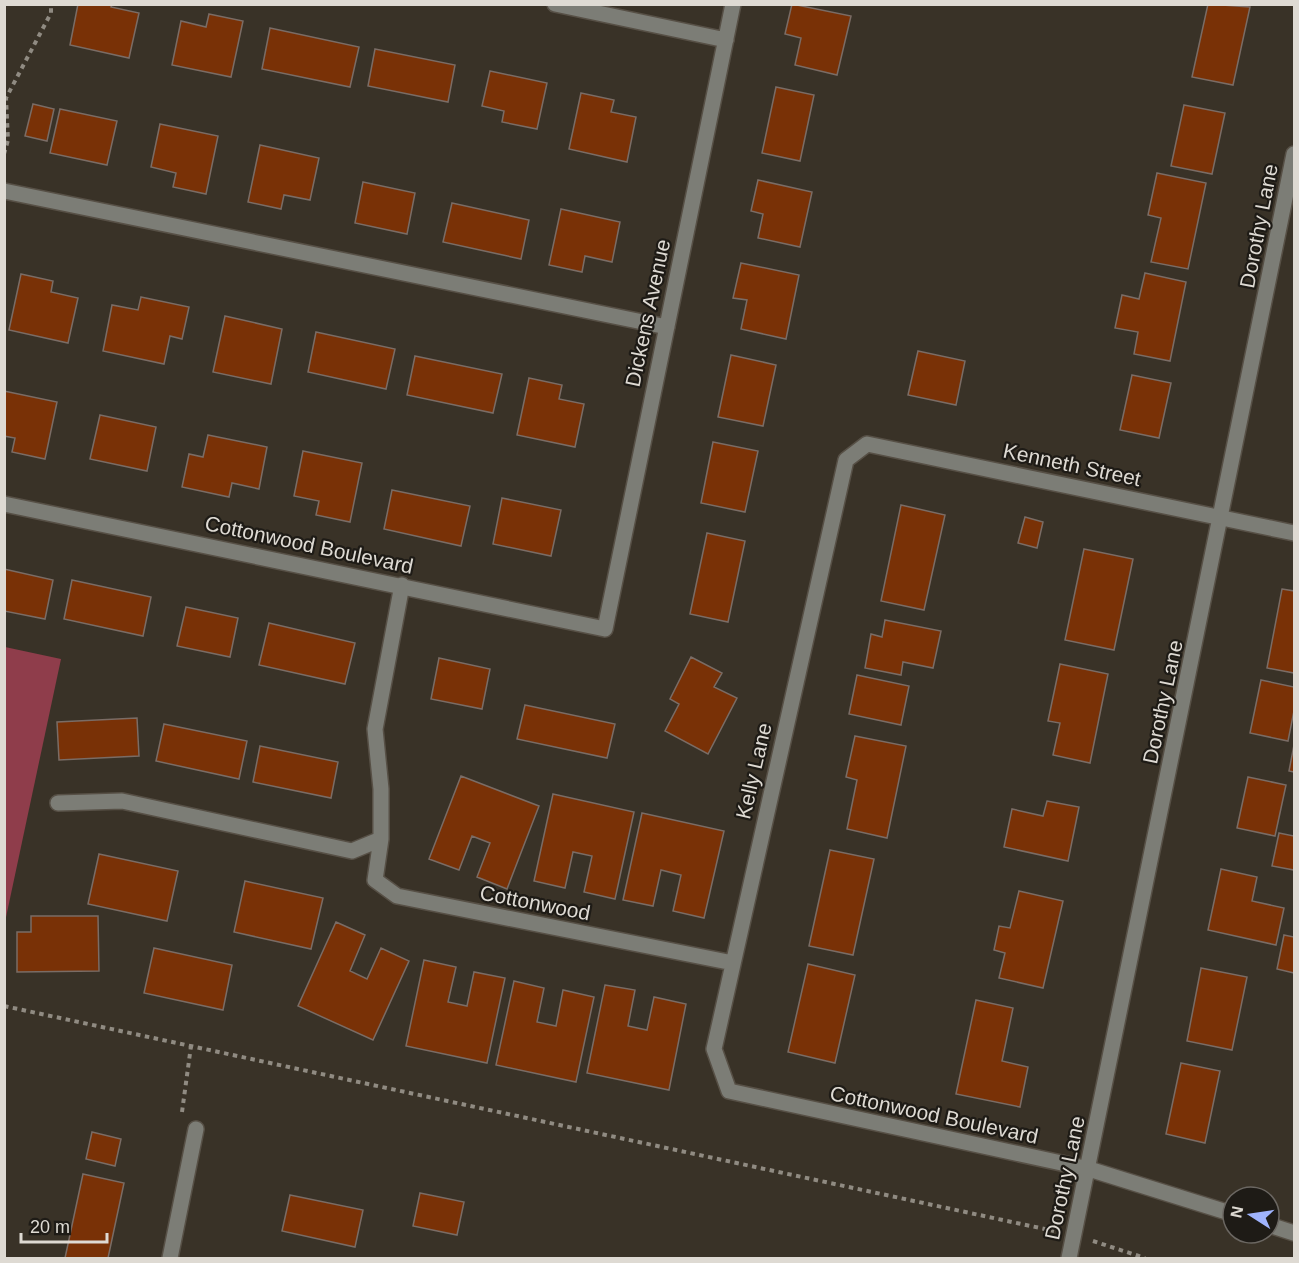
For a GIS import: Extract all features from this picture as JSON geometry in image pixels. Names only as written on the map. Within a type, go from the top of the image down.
[{"type":"street","points":[[555,4],[726,40]]},
{"type":"street","name":"Dickens Avenue","points":[[605,629],[733,4]]},
{"type":"street","name":"Dorothy Lane","points":[[1069,1258],[1222,518],[1294,154]]},
{"type":"street","points":[[4,191],[667,327]]},
{"type":"street","name":"Kenneth Street","points":[[846,460],[867,444],[1294,533]]},
{"type":"street","name":"Kelly Lane","points":[[729,1090],[714,1049],[846,460]]},
{"type":"street","name":"Cottonwood Boulevard","points":[[4,504],[605,629]]},
{"type":"street","name":"Cottonwood","points":[[402,585],[375,729],[381,789],[381,839],[375,880],[397,896],[733,963]]},
{"type":"street","points":[[58,803],[122,801],[352,851],[381,839]]},
{"type":"street","name":"Cottonwood Boulevard","points":[[729,1090],[1089,1169],[1221,1210]]},
{"type":"street","points":[[170,1258],[196,1129]]},
{"type":"path","points":[[4,154],[8,140],[6,98],[51,13],[51,4]]},
{"type":"path","points":[[4,1006],[1074,1235],[1145,1258]]},
{"type":"path","points":[[191,1046],[181,1117],[196,1129]]},
{"type":"shaded area","points":[[4,647],[61,659],[5,922]]},
{"type":"building","points":[[78,4],[112,4],[111,7],[139,13],[129,58],[70,45]]},
{"type":"building","points":[[792,4],[851,16],[837,75],[795,65],[801,38],[785,34]]},
{"type":"building","points":[[1208,4],[1250,7],[1233,85],[1192,77]]},
{"type":"building","points":[[209,14],[243,21],[231,77],[172,65],[181,21],[206,27]]},
{"type":"building","points":[[270,28],[359,47],[350,87],[262,69]]},
{"type":"building","points":[[375,49],[455,65],[448,102],[368,86]]},
{"type":"building","points":[[490,71],[547,83],[537,129],[502,122],[504,111],[482,106]]},
{"type":"building","points":[[776,87],[814,95],[800,161],[762,153]]},
{"type":"building","points":[[581,93],[614,100],[611,112],[636,117],[627,162],[569,149]]},
{"type":"building","points":[[33,104],[54,109],[47,141],[25,136]]},
{"type":"building","points":[[1184,105],[1225,113],[1212,174],[1171,166]]},
{"type":"building","points":[[60,109],[117,121],[107,165],[50,153]]},
{"type":"building","points":[[160,124],[218,136],[206,194],[173,187],[176,173],[151,167]]},
{"type":"building","points":[[260,145],[319,158],[310,200],[284,195],[281,209],[248,202]]},
{"type":"building","points":[[1157,173],[1206,183],[1188,269],[1151,262],[1161,218],[1148,215]]},
{"type":"building","points":[[758,180],[812,192],[800,247],[758,238],[763,214],[751,211]]},
{"type":"building","points":[[363,182],[415,193],[407,234],[355,223]]},
{"type":"building","points":[[452,203],[529,220],[521,259],[443,242]]},
{"type":"building","points":[[561,209],[620,222],[612,262],[585,256],[582,272],[549,265]]},
{"type":"building","points":[[741,263],[799,275],[786,339],[741,329],[747,300],[733,298]]},
{"type":"building","points":[[1145,273],[1186,282],[1170,361],[1134,354],[1138,332],[1115,328],[1122,295],[1139,299]]},
{"type":"building","points":[[21,274],[53,281],[51,292],[78,298],[68,343],[9,330]]},
{"type":"building","points":[[141,297],[189,307],[182,339],[170,336],[164,364],[103,351],[112,305],[138,310]]},
{"type":"building","points":[[225,316],[282,329],[271,384],[213,372]]},
{"type":"building","points":[[316,332],[395,349],[386,389],[308,372]]},
{"type":"building","points":[[918,351],[965,361],[956,405],[908,395]]},
{"type":"building","points":[[731,355],[776,365],[763,426],[718,417]]},
{"type":"building","points":[[415,356],[502,374],[493,413],[407,395]]},
{"type":"building","points":[[1132,375],[1171,383],[1159,438],[1120,430]]},
{"type":"building","points":[[529,378],[562,385],[559,399],[584,404],[575,447],[517,435]]},
{"type":"building","points":[[4,391],[57,402],[45,459],[12,452],[15,438],[4,436]]},
{"type":"building","points":[[100,415],[156,427],[147,471],[90,459]]},
{"type":"building","points":[[208,435],[267,447],[259,489],[232,483],[229,497],[182,487],[189,454],[203,457]]},
{"type":"building","points":[[713,442],[758,451],[745,512],[701,503]]},
{"type":"building","points":[[303,451],[362,463],[350,522],[316,515],[319,501],[294,496]]},
{"type":"building","points":[[392,490],[470,506],[461,546],[384,529]]},
{"type":"building","points":[[502,498],[561,510],[551,556],[493,544]]},
{"type":"building","points":[[901,505],[945,515],[924,610],[881,601]]},
{"type":"building","points":[[1025,517],[1043,522],[1037,548],[1018,543]]},
{"type":"building","points":[[707,533],[745,541],[728,622],[690,614]]},
{"type":"building","points":[[1084,549],[1133,559],[1114,650],[1065,640]]},
{"type":"building","points":[[4,569],[53,580],[45,619],[4,611]]},
{"type":"building","points":[[72,580],[151,597],[143,636],[64,619]]},
{"type":"building","points":[[1282,589],[1294,591],[1294,673],[1267,668]]},
{"type":"building","points":[[186,607],[238,618],[230,657],[177,646]]},
{"type":"building","points":[[885,620],[941,631],[933,668],[903,662],[901,675],[865,668],[871,634],[882,637]]},
{"type":"building","points":[[269,623],[355,643],[345,684],[259,665]]},
{"type":"building","points":[[691,657],[722,673],[714,687],[737,698],[708,754],[665,731],[679,704],[670,699]]},
{"type":"building","points":[[439,658],[490,669],[482,709],[431,699]]},
{"type":"building","points":[[1060,664],[1108,674],[1090,763],[1053,755],[1060,723],[1048,721]]},
{"type":"building","points":[[857,675],[909,686],[901,725],[849,714]]},
{"type":"building","points":[[1261,680],[1294,687],[1294,711],[1288,741],[1250,733]]},
{"type":"building","points":[[525,705],[615,724],[607,758],[517,739]]},
{"type":"building","points":[[137,718],[139,756],[59,760],[57,722]]},
{"type":"building","points":[[164,724],[247,741],[239,779],[156,761]]},
{"type":"building","points":[[855,736],[906,746],[887,838],[847,829],[857,780],[846,777]]},
{"type":"building","points":[[1294,745],[1294,772],[1289,771]]},
{"type":"building","points":[[260,746],[338,762],[331,798],[253,782]]},
{"type":"building","points":[[461,776],[539,806],[507,889],[477,877],[490,843],[472,836],[459,870],[429,859]]},
{"type":"building","points":[[1248,777],[1286,785],[1275,836],[1237,828]]},
{"type":"building","points":[[553,794],[634,812],[615,899],[584,892],[592,856],[573,852],[565,888],[534,881]]},
{"type":"building","points":[[1047,801],[1079,807],[1068,861],[1004,847],[1012,809],[1043,816]]},
{"type":"building","points":[[642,813],[724,831],[704,918],[673,911],[681,875],[661,870],[653,906],[623,900]]},
{"type":"building","points":[[1279,833],[1294,836],[1294,870],[1272,866]]},
{"type":"building","points":[[830,850],[874,859],[853,955],[809,946]]},
{"type":"building","points":[[99,854],[178,871],[167,921],[88,904]]},
{"type":"building","points":[[1221,869],[1257,877],[1252,901],[1284,908],[1276,945],[1208,930]]},
{"type":"building","points":[[245,881],[323,898],[311,949],[234,932]]},
{"type":"building","points":[[1019,891],[1063,901],[1043,988],[999,978],[1005,953],[994,950],[999,926],[1010,928]]},
{"type":"building","points":[[31,916],[98,916],[99,971],[17,972],[17,932],[31,932]]},
{"type":"building","points":[[336,922],[365,935],[350,971],[367,979],[381,948],[409,961],[373,1040],[298,1006]]},
{"type":"building","points":[[1284,935],[1294,937],[1294,973],[1277,969]]},
{"type":"building","points":[[154,948],[232,965],[223,1010],[144,993]]},
{"type":"building","points":[[424,960],[456,967],[448,1002],[467,1006],[474,972],[505,978],[487,1063],[406,1046]]},
{"type":"building","points":[[808,964],[855,975],[835,1063],[788,1052]]},
{"type":"building","points":[[1201,968],[1247,977],[1232,1050],[1187,1041]]},
{"type":"building","points":[[514,981],[544,988],[537,1022],[556,1026],[563,990],[594,997],[576,1082],[496,1065]]},
{"type":"building","points":[[605,985],[635,990],[628,1026],[647,1030],[654,997],[686,1004],[669,1090],[587,1073]]},
{"type":"building","points":[[976,1000],[1013,1008],[1002,1061],[1028,1067],[1020,1107],[956,1094]]},
{"type":"building","points":[[1181,1063],[1220,1071],[1205,1143],[1166,1134]]},
{"type":"building","points":[[92,1132],[121,1139],[115,1166],[86,1159]]},
{"type":"building","points":[[83,1174],[124,1183],[108,1258],[65,1258]]},
{"type":"building","points":[[420,1193],[464,1202],[457,1235],[413,1226]]},
{"type":"building","points":[[290,1195],[363,1210],[355,1247],[282,1231]]}]
